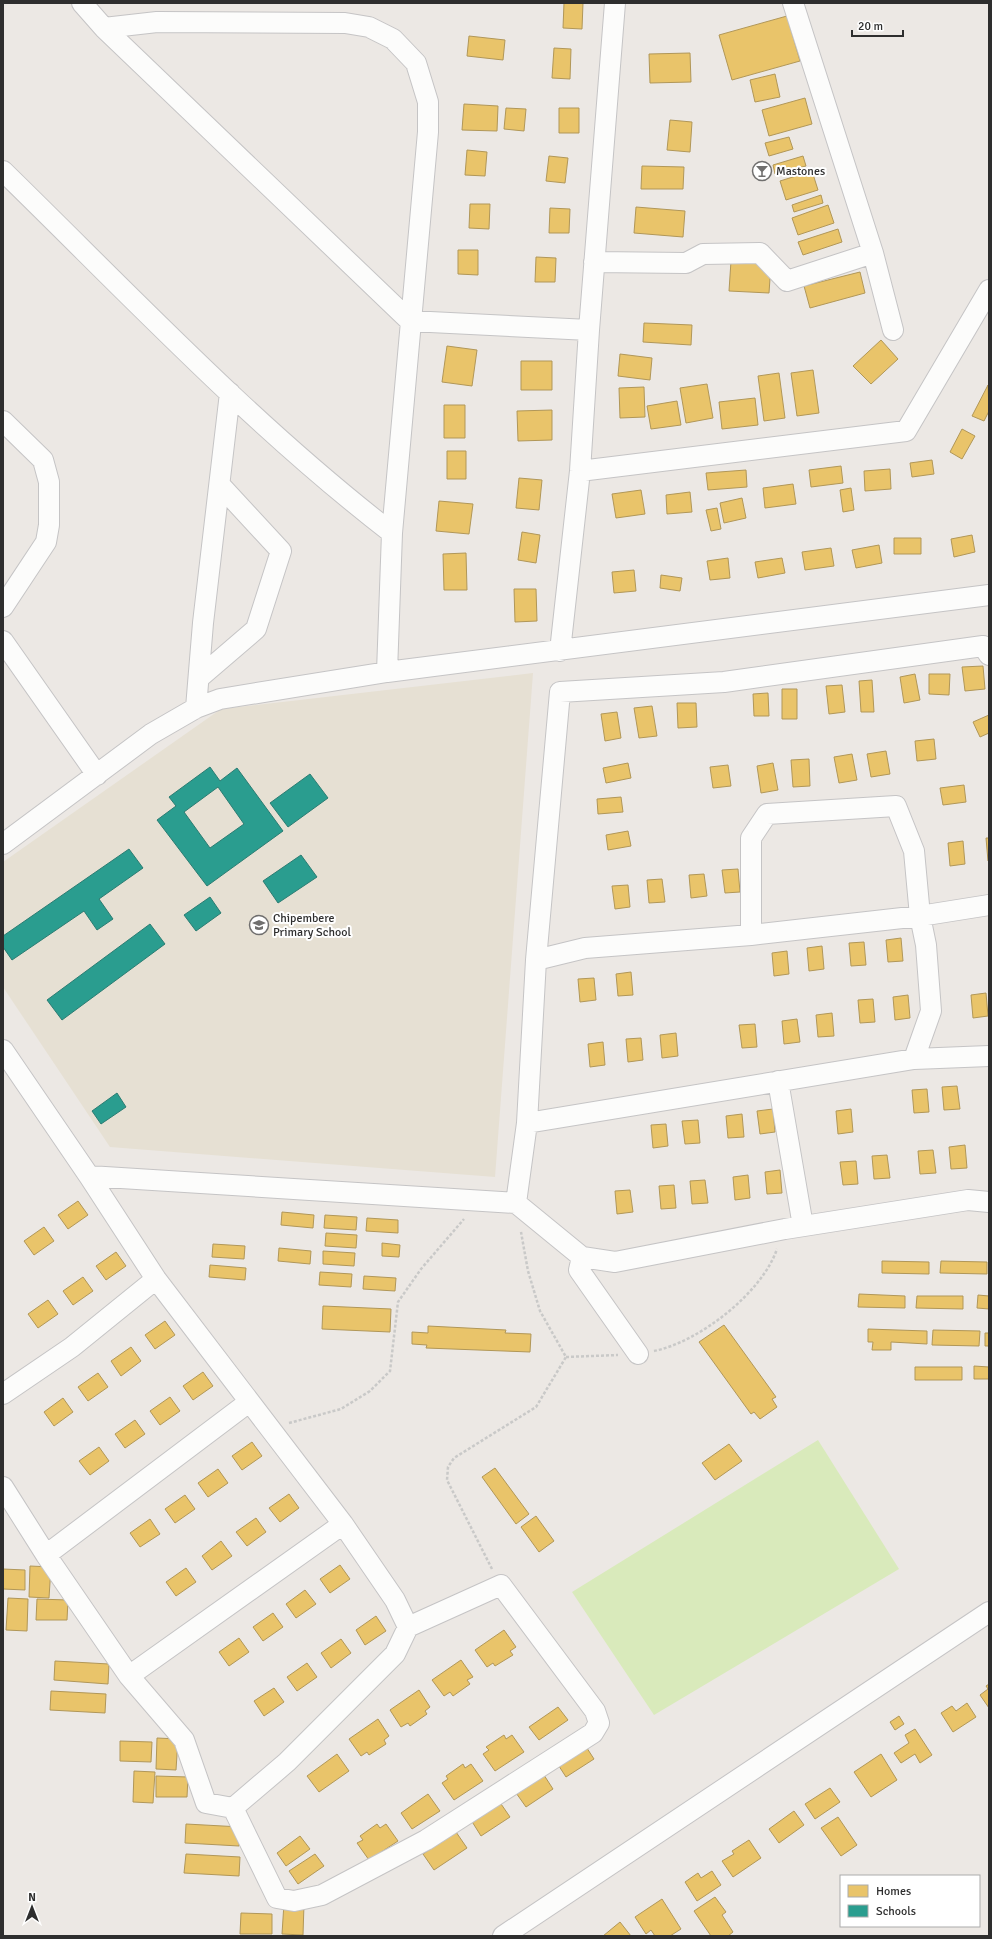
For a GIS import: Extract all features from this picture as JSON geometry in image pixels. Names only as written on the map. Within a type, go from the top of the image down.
[{"type":"street","points":[[82,3],[104,28],[410,321],[589,330]]},
{"type":"street","points":[[560,651],[580,471],[594,262],[615,3]]},
{"type":"street","points":[[793,3],[873,253],[893,330]]},
{"type":"street","points":[[104,28],[157,22],[345,23],[369,27],[393,39],[416,63],[428,102],[428,132],[392,533],[387,672]]},
{"type":"street","points":[[3,171],[230,393],[360,508],[392,533]]},
{"type":"street","points":[[594,262],[686,263],[703,254],[760,253],[787,281],[873,253]]},
{"type":"street","points":[[580,471],[906,431],[989,290]]},
{"type":"street","points":[[196,708],[203,622],[230,393]]},
{"type":"street","points":[[3,421],[43,460],[49,482],[49,525],[46,542],[3,607]]},
{"type":"street","points":[[199,678],[256,629],[281,551],[220,485]]},
{"type":"street","points":[[3,844],[151,734],[196,708],[220,699],[387,672],[989,595]]},
{"type":"street","points":[[3,641],[97,775]]},
{"type":"street","points":[[516,1203],[526,1123],[536,960],[560,692],[724,682],[987,649]]},
{"type":"street","points":[[751,934],[751,838],[767,814],[896,806],[914,851],[920,916],[926,945],[931,1011],[914,1059]]},
{"type":"street","points":[[536,960],[585,948],[751,934],[920,916],[989,905]]},
{"type":"street","points":[[3,1050],[89,1176],[156,1279],[342,1524],[395,1600],[408,1627]]},
{"type":"street","points":[[526,1123],[914,1059],[989,1056]]},
{"type":"street","points":[[778,1081],[794,1228]]},
{"type":"street","points":[[89,1176],[516,1203],[582,1256],[615,1262],[794,1228],[968,1200],[989,1202]]},
{"type":"street","points":[[582,1256],[579,1270],[638,1354]]},
{"type":"street","points":[[3,1394],[72,1347],[156,1279]]},
{"type":"street","points":[[46,1555],[249,1402]]},
{"type":"street","points":[[3,1487],[46,1555],[129,1676],[184,1740],[206,1803],[233,1808]]},
{"type":"street","points":[[129,1676],[342,1524]]},
{"type":"street","points":[[501,1585],[595,1711],[599,1723],[593,1732],[426,1840],[322,1895],[294,1901],[277,1898],[233,1808],[288,1762],[395,1654],[408,1627],[501,1585]]},
{"type":"street","points":[[503,1936],[989,1612]]},
{"type":"path","points":[[269,1428],[341,1408],[370,1391],[390,1371],[398,1302],[421,1269],[465,1218],[475,1201]]},
{"type":"path","points":[[516,1203],[528,1271],[540,1311],[566,1357]]},
{"type":"path","points":[[566,1357],[638,1354],[670,1348],[696,1336],[742,1300],[772,1264],[794,1228]]},
{"type":"path","points":[[501,1585],[447,1480],[448,1467],[454,1458],[536,1407],[566,1357]]},
{"type":"shaded area","name":"Chipembere Primary School","points":[[533,673],[495,1177],[110,1147],[3,987],[3,862],[221,709]]},
{"type":"green space","points":[[818,1440],[899,1569],[654,1715],[572,1592]]},
{"type":"building: Homes","points":[[564,3],[583,3],[582,29],[563,28]]},
{"type":"building: Homes","points":[[787,16],[800,61],[732,80],[719,35]]},
{"type":"building: Homes","points":[[469,36],[505,40],[503,60],[467,56]]},
{"type":"building: Homes","points":[[554,48],[571,49],[570,79],[552,78]]},
{"type":"building: Homes","points":[[690,53],[691,82],[650,83],[649,54]]},
{"type":"building: Homes","points":[[775,74],[780,97],[755,102],[750,80]]},
{"type":"building: Homes","points":[[805,98],[812,124],[769,136],[762,110]]},
{"type":"building: Homes","points":[[464,104],[498,106],[497,131],[462,130]]},
{"type":"building: Homes","points":[[506,108],[526,109],[524,131],[504,129]]},
{"type":"building: Homes","points":[[559,108],[579,108],[579,133],[559,133]]},
{"type":"building: Homes","points":[[670,120],[692,122],[690,152],[667,150]]},
{"type":"building: Homes","points":[[789,137],[793,149],[769,156],[765,143]]},
{"type":"building: Homes","points":[[467,150],[487,152],[485,176],[465,175]]},
{"type":"building: Homes","points":[[549,156],[568,158],[565,183],[546,181]]},
{"type":"building: Homes","points":[[803,156],[806,166],[775,174],[773,165]]},
{"type":"building: Homes","points":[[642,166],[684,167],[683,189],[641,189]]},
{"type":"building: Homes","points":[[812,171],[818,190],[786,200],[780,181]]},
{"type":"building: Homes","points":[[821,195],[823,203],[794,212],[792,205]]},
{"type":"building: Homes","points":[[470,204],[490,204],[489,229],[469,228]]},
{"type":"building: Homes","points":[[828,205],[834,223],[798,235],[792,218]]},
{"type":"building: Homes","points":[[636,207],[685,211],[683,237],[634,233]]},
{"type":"building: Homes","points":[[550,208],[570,209],[569,233],[549,233]]},
{"type":"building: Homes","points":[[838,229],[842,242],[803,255],[798,242]]},
{"type":"building: Homes","points":[[458,250],[478,250],[478,275],[458,274]]},
{"type":"building: Homes","points":[[536,257],[556,258],[555,282],[535,282]]},
{"type":"building: Homes","points":[[731,261],[771,264],[769,293],[729,291]]},
{"type":"building: Homes","points":[[860,272],[865,293],[810,308],[804,286]]},
{"type":"building: Homes","points":[[644,323],[692,325],[691,345],[643,342]]},
{"type":"building: Homes","points":[[881,340],[898,359],[871,384],[853,366]]},
{"type":"building: Homes","points":[[447,346],[477,350],[472,386],[442,382]]},
{"type":"building: Homes","points":[[620,354],[652,358],[650,380],[618,376]]},
{"type":"building: Homes","points":[[521,361],[552,361],[552,390],[521,390]]},
{"type":"building: Homes","points":[[813,370],[819,413],[797,416],[791,373]]},
{"type":"building: Homes","points":[[779,373],[785,418],[764,421],[758,376]]},
{"type":"building: Homes","points":[[707,384],[713,418],[686,423],[680,388]]},
{"type":"building: Homes","points":[[988,385],[989,411],[984,421],[972,416]]},
{"type":"building: Homes","points":[[644,387],[645,417],[620,418],[619,388]]},
{"type":"building: Homes","points":[[755,398],[758,425],[722,429],[719,402]]},
{"type":"building: Homes","points":[[677,401],[681,425],[651,429],[647,406]]},
{"type":"building: Homes","points":[[444,405],[465,405],[465,438],[444,438]]},
{"type":"building: Homes","points":[[552,410],[552,440],[518,441],[517,411]]},
{"type":"building: Homes","points":[[962,429],[975,436],[962,459],[950,452]]},
{"type":"building: Homes","points":[[447,451],[466,451],[466,479],[447,479]]},
{"type":"building: Homes","points":[[932,460],[934,474],[912,477],[910,463]]},
{"type":"building: Homes","points":[[841,466],[843,483],[811,487],[809,470]]},
{"type":"building: Homes","points":[[890,469],[891,489],[865,491],[864,471]]},
{"type":"building: Homes","points":[[746,470],[747,487],[708,490],[706,473]]},
{"type":"building: Homes","points":[[519,478],[542,480],[539,510],[516,508]]},
{"type":"building: Homes","points":[[793,484],[796,504],[765,508],[763,488]]},
{"type":"building: Homes","points":[[851,488],[854,510],[843,512],[840,490]]},
{"type":"building: Homes","points":[[641,490],[645,514],[616,518],[612,494]]},
{"type":"building: Homes","points":[[690,492],[692,512],[667,514],[666,495]]},
{"type":"building: Homes","points":[[742,498],[746,518],[724,523],[720,503]]},
{"type":"building: Homes","points":[[439,501],[473,504],[469,534],[436,531]]},
{"type":"building: Homes","points":[[717,508],[721,529],[711,531],[706,510]]},
{"type":"building: Homes","points":[[522,532],[540,535],[536,563],[518,560]]},
{"type":"building: Homes","points":[[972,535],[975,552],[954,557],[951,539]]},
{"type":"building: Homes","points":[[894,538],[921,538],[921,554],[894,554]]},
{"type":"building: Homes","points":[[879,545],[882,563],[856,568],[852,550]]},
{"type":"building: Homes","points":[[831,548],[834,566],[805,570],[802,552]]},
{"type":"building: Homes","points":[[466,553],[467,590],[444,590],[443,554]]},
{"type":"building: Homes","points":[[728,558],[730,578],[710,580],[707,561]]},
{"type":"building: Homes","points":[[782,558],[785,573],[758,578],[755,562]]},
{"type":"building: Homes","points":[[634,570],[636,591],[614,593],[612,572]]},
{"type":"building: Homes","points":[[661,575],[682,578],[680,591],[660,588]]},
{"type":"building: Homes","points":[[514,589],[536,589],[537,621],[515,622]]},
{"type":"building: Homes","points":[[983,666],[985,689],[965,691],[962,667]]},
{"type":"building: Homes","points":[[915,674],[920,700],[904,703],[900,677]]},
{"type":"building: Homes","points":[[929,674],[950,674],[949,695],[929,694]]},
{"type":"building: Homes","points":[[872,680],[874,712],[861,712],[859,681]]},
{"type":"building: Homes","points":[[842,685],[845,712],[829,714],[826,686]]},
{"type":"building: Homes","points":[[782,689],[797,689],[797,719],[782,719]]},
{"type":"building: Homes","points":[[768,693],[769,716],[754,716],[753,694]]},
{"type":"building: Homes","points":[[677,703],[696,703],[697,727],[678,728]]},
{"type":"building: Homes","points":[[652,706],[657,736],[639,738],[634,708]]},
{"type":"building: Homes","points":[[617,712],[621,738],[605,741],[601,714]]},
{"type":"building: Homes","points":[[989,715],[989,733],[980,737],[973,722]]},
{"type":"building: Homes","points":[[934,739],[936,759],[917,761],[915,741]]},
{"type":"building: Homes","points":[[886,751],[890,774],[871,777],[867,754]]},
{"type":"building: Homes","points":[[852,754],[857,780],[839,783],[834,757]]},
{"type":"building: Homes","points":[[809,759],[810,786],[793,787],[791,760]]},
{"type":"building: Homes","points":[[628,763],[631,778],[606,783],[603,768]]},
{"type":"building: Homes","points":[[773,763],[778,790],[761,793],[757,766]]},
{"type":"building: Homes","points":[[728,765],[731,786],[713,788],[710,767]]},
{"type":"building: Homes","points":[[964,785],[966,802],[943,805],[940,788]]},
{"type":"building: Homes","points":[[621,797],[623,812],[598,814],[597,799]]},
{"type":"building: Homes","points":[[628,831],[631,846],[608,850],[606,835]]},
{"type":"building: Homes","points":[[986,838],[989,838],[989,861],[988,861]]},
{"type":"building: Homes","points":[[963,841],[965,864],[950,866],[948,843]]},
{"type":"building: Homes","points":[[738,869],[740,892],[725,893],[722,870]]},
{"type":"building: Homes","points":[[704,874],[707,896],[691,898],[689,875]]},
{"type":"building: Homes","points":[[662,879],[665,902],[649,903],[647,880]]},
{"type":"building: Homes","points":[[628,885],[630,907],[615,909],[612,886]]},
{"type":"building: Homes","points":[[901,938],[903,961],[888,962],[886,940]]},
{"type":"building: Homes","points":[[864,942],[866,965],[851,966],[849,943]]},
{"type":"building: Homes","points":[[822,946],[824,969],[809,971],[807,948]]},
{"type":"building: Homes","points":[[787,951],[789,974],[774,976],[772,953]]},
{"type":"building: Homes","points":[[631,972],[633,995],[618,996],[616,974]]},
{"type":"building: Homes","points":[[594,978],[596,1000],[580,1002],[578,979]]},
{"type":"building: Homes","points":[[986,993],[988,1016],[973,1018],[971,995]]},
{"type":"building: Homes","points":[[908,995],[910,1018],[895,1020],[893,997]]},
{"type":"building: Homes","points":[[873,999],[875,1022],[860,1023],[858,1000]]},
{"type":"building: Homes","points":[[832,1013],[834,1036],[818,1037],[816,1015]]},
{"type":"building: Homes","points":[[797,1019],[800,1042],[784,1044],[782,1021]]},
{"type":"building: Homes","points":[[755,1024],[757,1047],[742,1048],[739,1025]]},
{"type":"building: Homes","points":[[676,1033],[678,1056],[662,1058],[660,1035]]},
{"type":"building: Homes","points":[[641,1038],[643,1060],[628,1062],[626,1039]]},
{"type":"building: Homes","points":[[603,1042],[605,1065],[590,1067],[588,1044]]},
{"type":"building: Homes","points":[[957,1086],[960,1109],[944,1110],[942,1087]]},
{"type":"building: Homes","points":[[927,1089],[929,1112],[914,1113],[912,1090]]},
{"type":"building: Homes","points":[[773,1109],[775,1132],[760,1134],[757,1111]]},
{"type":"building: Homes","points":[[851,1109],[853,1132],[838,1134],[836,1111]]},
{"type":"building: Homes","points":[[742,1114],[744,1137],[728,1138],[726,1116]]},
{"type":"building: Homes","points":[[698,1120],[700,1143],[685,1144],[682,1121]]},
{"type":"building: Homes","points":[[666,1124],[668,1146],[653,1148],[651,1125]]},
{"type":"building: Homes","points":[[965,1145],[967,1168],[951,1169],[949,1147]]},
{"type":"building: Homes","points":[[933,1150],[936,1173],[920,1174],[918,1151]]},
{"type":"building: Homes","points":[[887,1155],[890,1178],[874,1179],[872,1156]]},
{"type":"building: Homes","points":[[856,1161],[858,1184],[843,1185],[840,1162]]},
{"type":"building: Homes","points":[[780,1170],[782,1193],[767,1194],[765,1172]]},
{"type":"building: Homes","points":[[748,1175],[750,1198],[735,1200],[733,1177]]},
{"type":"building: Homes","points":[[705,1180],[708,1203],[692,1204],[690,1181]]},
{"type":"building: Homes","points":[[674,1185],[676,1208],[661,1209],[659,1186]]},
{"type":"building: Homes","points":[[630,1190],[633,1212],[617,1214],[615,1191]]},
{"type":"building: Homes","points":[[78,1201],[88,1215],[68,1229],[58,1215]]},
{"type":"building: Homes","points":[[282,1212],[314,1215],[313,1228],[281,1225]]},
{"type":"building: Homes","points":[[325,1215],[357,1217],[356,1230],[324,1228]]},
{"type":"building: Homes","points":[[367,1218],[398,1220],[398,1233],[366,1231]]},
{"type":"building: Homes","points":[[44,1227],[54,1241],[34,1255],[24,1241]]},
{"type":"building: Homes","points":[[326,1233],[357,1235],[356,1248],[325,1246]]},
{"type":"building: Homes","points":[[382,1243],[400,1245],[399,1257],[382,1256]]},
{"type":"building: Homes","points":[[213,1244],[245,1246],[244,1259],[212,1257]]},
{"type":"building: Homes","points":[[279,1248],[311,1251],[310,1264],[278,1261]]},
{"type":"building: Homes","points":[[323,1251],[355,1253],[354,1266],[323,1264]]},
{"type":"building: Homes","points":[[116,1252],[126,1266],[106,1280],[96,1266]]},
{"type":"building: Homes","points":[[882,1261],[929,1262],[929,1274],[882,1273]]},
{"type":"building: Homes","points":[[941,1261],[987,1262],[987,1274],[940,1273]]},
{"type":"building: Homes","points":[[210,1265],[246,1268],[245,1280],[209,1277]]},
{"type":"building: Homes","points":[[320,1272],[352,1274],[351,1287],[319,1285]]},
{"type":"building: Homes","points":[[364,1276],[396,1278],[395,1291],[363,1289]]},
{"type":"building: Homes","points":[[83,1277],[93,1291],[73,1305],[63,1291]]},
{"type":"building: Homes","points":[[859,1294],[905,1296],[905,1308],[858,1307]]},
{"type":"building: Homes","points":[[978,1295],[989,1296],[989,1309],[977,1308]]},
{"type":"building: Homes","points":[[917,1296],[963,1296],[963,1309],[916,1308]]},
{"type":"building: Homes","points":[[48,1300],[58,1314],[38,1328],[28,1314]]},
{"type":"building: Homes","points":[[323,1306],[391,1309],[390,1332],[322,1329]]},
{"type":"building: Homes","points":[[165,1321],[175,1335],[155,1349],[145,1335]]},
{"type":"building: Homes","points":[[724,1325],[776,1397],[772,1399],[777,1407],[760,1419],[754,1412],[751,1414],[699,1342]]},
{"type":"building: Homes","points":[[428,1326],[506,1330],[505,1333],[531,1334],[530,1352],[426,1348],[427,1345],[412,1344],[412,1332],[428,1333]]},
{"type":"building: Homes","points":[[868,1329],[927,1331],[927,1344],[891,1342],[891,1350],[872,1350],[873,1342],[868,1342]]},
{"type":"building: Homes","points":[[933,1330],[980,1331],[979,1346],[932,1345]]},
{"type":"building: Homes","points":[[985,1333],[989,1333],[989,1346],[985,1346]]},
{"type":"building: Homes","points":[[131,1347],[141,1361],[121,1376],[111,1361]]},
{"type":"building: Homes","points":[[974,1366],[989,1367],[989,1379],[974,1379]]},
{"type":"building: Homes","points":[[915,1367],[962,1367],[962,1380],[915,1380]]},
{"type":"building: Homes","points":[[203,1372],[213,1386],[193,1400],[183,1386]]},
{"type":"building: Homes","points":[[98,1373],[108,1387],[88,1401],[78,1387]]},
{"type":"building: Homes","points":[[170,1397],[180,1411],[160,1425],[150,1411]]},
{"type":"building: Homes","points":[[63,1398],[73,1412],[54,1426],[44,1412]]},
{"type":"building: Homes","points":[[135,1420],[145,1434],[125,1448],[115,1434]]},
{"type":"building: Homes","points":[[252,1442],[262,1456],[242,1470],[232,1456]]},
{"type":"building: Homes","points":[[729,1444],[742,1461],[715,1480],[702,1463]]},
{"type":"building: Homes","points":[[99,1447],[109,1461],[90,1475],[79,1461]]},
{"type":"building: Homes","points":[[495,1468],[529,1514],[516,1524],[482,1477]]},
{"type":"building: Homes","points":[[218,1469],[228,1483],[208,1497],[198,1483]]},
{"type":"building: Homes","points":[[289,1494],[299,1508],[280,1522],[269,1508]]},
{"type":"building: Homes","points":[[185,1495],[195,1509],[175,1523],[165,1509]]},
{"type":"building: Homes","points":[[536,1516],[554,1541],[539,1552],[521,1527]]},
{"type":"building: Homes","points":[[256,1518],[266,1532],[247,1546],[236,1532]]},
{"type":"building: Homes","points":[[150,1519],[160,1534],[140,1547],[130,1533]]},
{"type":"building: Homes","points":[[221,1541],[232,1556],[212,1570],[202,1556]]},
{"type":"building: Homes","points":[[340,1565],[350,1579],[330,1593],[320,1579]]},
{"type":"building: Homes","points":[[30,1566],[51,1567],[49,1598],[29,1597]]},
{"type":"building: Homes","points":[[186,1568],[196,1582],[176,1596],[166,1582]]},
{"type":"building: Homes","points":[[3,1569],[25,1570],[25,1590],[3,1589]]},
{"type":"building: Homes","points":[[305,1590],[316,1604],[296,1618],[286,1604]]},
{"type":"building: Homes","points":[[8,1598],[28,1599],[27,1631],[6,1630]]},
{"type":"building: Homes","points":[[37,1599],[68,1600],[67,1620],[36,1620]]},
{"type":"building: Homes","points":[[273,1613],[283,1627],[263,1641],[253,1627]]},
{"type":"building: Homes","points":[[376,1616],[386,1631],[365,1645],[356,1630]]},
{"type":"building: Homes","points":[[504,1630],[516,1647],[510,1651],[513,1655],[495,1666],[493,1663],[487,1667],[475,1650]]},
{"type":"building: Homes","points":[[239,1638],[249,1652],[229,1666],[219,1652]]},
{"type":"building: Homes","points":[[341,1639],[351,1653],[331,1668],[321,1653]]},
{"type":"building: Homes","points":[[461,1660],[473,1677],[467,1680],[470,1684],[453,1696],[450,1692],[444,1696],[432,1680]]},
{"type":"building: Homes","points":[[55,1661],[109,1664],[108,1684],[54,1680]]},
{"type":"building: Homes","points":[[307,1663],[317,1677],[297,1691],[287,1677]]},
{"type":"building: Homes","points":[[989,1684],[989,1708],[980,1695],[988,1689],[986,1686]]},
{"type":"building: Homes","points":[[274,1688],[284,1702],[264,1716],[254,1701]]},
{"type":"building: Homes","points":[[419,1690],[430,1707],[425,1711],[427,1714],[410,1726],[408,1723],[401,1727],[390,1710]]},
{"type":"building: Homes","points":[[51,1691],[106,1694],[105,1713],[50,1710]]},
{"type":"building: Homes","points":[[967,1703],[976,1717],[953,1732],[941,1713],[952,1706],[956,1711]]},
{"type":"building: Homes","points":[[558,1707],[568,1720],[539,1740],[529,1727]]},
{"type":"building: Homes","points":[[899,1716],[904,1724],[895,1730],[890,1722]]},
{"type":"building: Homes","points":[[378,1719],[389,1736],[384,1740],[386,1744],[369,1755],[367,1752],[361,1756],[349,1739]]},
{"type":"building: Homes","points":[[915,1729],[932,1755],[920,1763],[915,1754],[901,1763],[894,1753],[909,1743],[905,1735]]},
{"type":"building: Homes","points":[[504,1735],[506,1739],[512,1735],[524,1752],[495,1771],[483,1754],[489,1750],[486,1747]]},
{"type":"building: Homes","points":[[157,1738],[178,1739],[176,1770],[156,1769]]},
{"type":"building: Homes","points":[[120,1741],[152,1742],[151,1762],[120,1761]]},
{"type":"building: Homes","points":[[583,1742],[594,1759],[566,1777],[555,1760]]},
{"type":"building: Homes","points":[[337,1754],[349,1771],[319,1792],[307,1776]]},
{"type":"building: Homes","points":[[881,1754],[897,1780],[871,1797],[854,1772]]},
{"type":"building: Homes","points":[[463,1764],[465,1768],[471,1764],[483,1781],[454,1800],[442,1783],[448,1779],[446,1776]]},
{"type":"building: Homes","points":[[134,1771],[155,1772],[153,1803],[133,1802]]},
{"type":"building: Homes","points":[[542,1772],[553,1789],[526,1807],[514,1790]]},
{"type":"building: Homes","points":[[156,1776],[188,1777],[187,1797],[156,1797]]},
{"type":"building: Homes","points":[[830,1788],[840,1802],[815,1819],[805,1804]]},
{"type":"building: Homes","points":[[428,1794],[440,1811],[412,1829],[401,1813]]},
{"type":"building: Homes","points":[[499,1801],[510,1817],[481,1836],[471,1820]]},
{"type":"building: Homes","points":[[794,1811],[804,1825],[779,1843],[769,1829]]},
{"type":"building: Homes","points":[[838,1817],[857,1845],[841,1856],[821,1828]]},
{"type":"building: Homes","points":[[186,1824],[241,1827],[239,1846],[185,1843]]},
{"type":"building: Homes","points":[[377,1824],[380,1828],[386,1824],[398,1841],[369,1860],[357,1843],[363,1840],[360,1836]]},
{"type":"building: Homes","points":[[456,1832],[467,1848],[434,1870],[423,1854]]},
{"type":"building: Homes","points":[[300,1836],[310,1849],[286,1866],[277,1853]]},
{"type":"building: Homes","points":[[749,1840],[761,1858],[733,1877],[722,1861],[734,1854],[732,1851]]},
{"type":"building: Homes","points":[[186,1854],[240,1857],[239,1876],[184,1873]]},
{"type":"building: Homes","points":[[315,1854],[324,1866],[298,1884],[289,1871]]},
{"type":"building: Homes","points":[[712,1871],[721,1885],[697,1901],[685,1882],[698,1873],[701,1878]]},
{"type":"building: Homes","points":[[715,1897],[726,1912],[722,1915],[733,1932],[728,1936],[711,1936],[694,1911]]},
{"type":"building: Homes","points":[[662,1899],[681,1929],[670,1936],[655,1936],[651,1930],[646,1934],[635,1917]]},
{"type":"building: Homes","points":[[284,1903],[304,1904],[303,1935],[282,1934]]},
{"type":"building: Homes","points":[[241,1913],[272,1914],[272,1934],[240,1934]]},
{"type":"building: Homes","points":[[620,1922],[631,1936],[603,1936]]},
{"type":"building: Schools","points":[[210,767],[220,781],[237,768],[283,831],[207,886],[157,820],[176,806],[169,797]],"holes":[[[218,787],[244,824],[210,848],[184,812]]]},
{"type":"building: Schools","points":[[310,774],[328,798],[288,827],[270,803]]},
{"type":"building: Schools","points":[[129,849],[143,868],[99,899],[113,919],[97,930],[84,911],[12,960],[3,947],[3,936]]},
{"type":"building: Schools","points":[[301,855],[317,877],[278,903],[263,881]]},
{"type":"building: Schools","points":[[210,897],[221,913],[196,931],[184,915]]},
{"type":"building: Schools","points":[[150,924],[165,944],[62,1020],[47,1000]]},
{"type":"building: Schools","points":[[117,1093],[126,1107],[101,1124],[92,1111]]},
{"type":"place","name":"Mastones","points":[[762,171]]},
{"type":"place","name":"Chipembere Primary School","points":[[259,925]]}]
